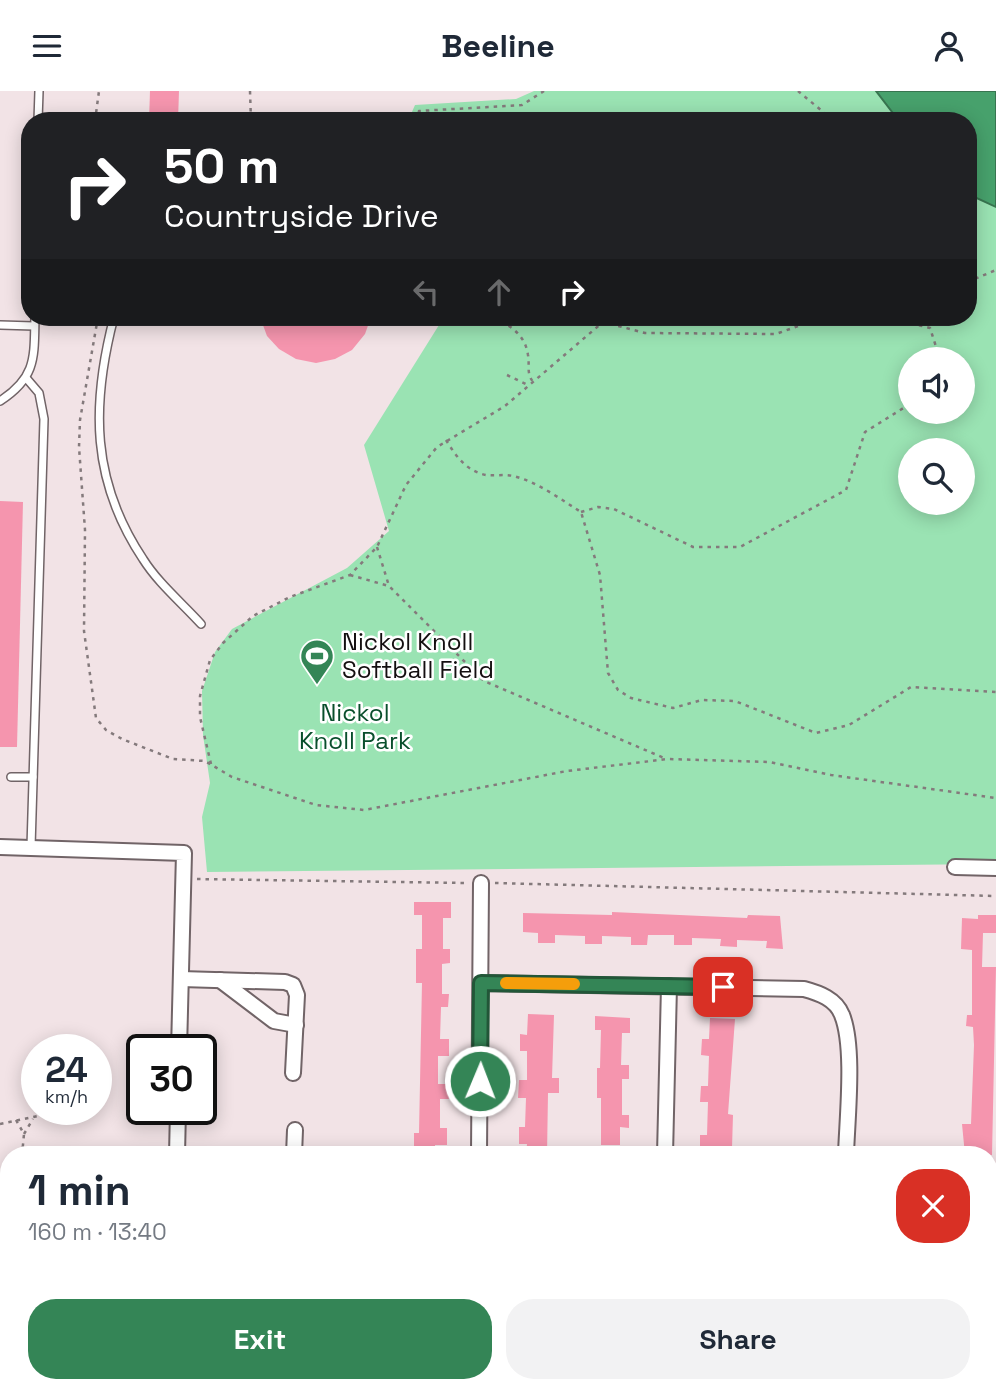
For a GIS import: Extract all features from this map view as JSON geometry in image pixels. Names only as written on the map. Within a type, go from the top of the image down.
[{"type":"street","points":[[0,847],[184,853],[179,1034]]},
{"type":"street","points":[[955,867],[996,868]]},
{"type":"street","points":[[478,1146],[481,883]]},
{"type":"street","points":[[181,979],[285,982],[293,985],[297,995],[293,1073]]},
{"type":"street","points":[[220,981],[274,1021],[296,1025]]},
{"type":"street","points":[[481,983],[804,989],[825,995],[842,1013],[848,1040],[846,1146]]},
{"type":"street","points":[[665,1146],[669,986]]},
{"type":"street","points":[[177,1146],[178,1125]]},
{"type":"street","points":[[294,1146],[295,1130]]},
{"type":"lane","points":[[38,112],[39,91]]},
{"type":"lane","points":[[0,325],[21,326]]},
{"type":"lane","points":[[0,401],[27,379],[34,358],[34,326]]},
{"type":"lane","points":[[112,326],[98,389],[100,456],[120,517],[144,562],[201,624]]},
{"type":"lane","points":[[27,379],[39,393],[44,407],[31,847]]},
{"type":"lane","points":[[11,777],[33,777]]},
{"type":"path","points":[[96,112],[99,91]]},
{"type":"path","points":[[250,91],[251,112]]},
{"type":"path","points":[[419,112],[522,105],[544,91]]},
{"type":"path","points":[[798,91],[823,112]]},
{"type":"path","points":[[977,278],[996,270]]},
{"type":"path","points":[[95,326],[81,408],[79,447],[85,530],[85,631],[96,718],[106,730],[122,739],[164,756],[211,764],[232,777],[316,804],[364,810],[567,771],[668,759],[769,762],[831,775],[996,799]]},
{"type":"path","points":[[508,326],[521,335],[528,354],[527,374],[532,384]]},
{"type":"path","points":[[211,764],[200,717],[200,696],[210,660],[253,616],[290,597],[350,575],[377,547],[407,485],[423,462],[446,440],[505,406],[598,326]]},
{"type":"path","points":[[618,326],[645,333],[776,334],[798,326]]},
{"type":"path","points":[[922,326],[930,328],[936,347]]},
{"type":"path","points":[[508,375],[532,384]]},
{"type":"path","points":[[582,512],[598,507],[614,509],[693,547],[740,547],[846,491],[865,432],[898,411]]},
{"type":"path","points":[[446,440],[458,460],[471,469],[524,480],[582,512],[600,575],[608,673],[618,690],[631,698],[673,708],[702,700],[735,701],[816,733],[849,725],[911,687],[996,692]]},
{"type":"path","points":[[377,547],[389,586],[484,681],[668,759]]},
{"type":"path","points":[[350,575],[389,586]]},
{"type":"path","points":[[184,879],[481,883],[996,896]]},
{"type":"path","points":[[16,1120],[24,1134]]},
{"type":"path","points":[[0,1124],[21,1120]]},
{"type":"path","points":[[23,1146],[24,1134],[29,1125]]},
{"type":"green space","name":"Nickol Knoll Park","points":[[534,91],[996,91],[996,864],[207,872],[202,817],[210,783],[203,735],[202,691],[215,652],[232,629],[347,568],[389,531],[364,445],[438,326],[977,326],[977,112],[412,112],[415,105],[516,99]]},
{"type":"shaded area","points":[[876,91],[996,91],[996,207],[977,198],[977,112],[892,112]]},
{"type":"building","points":[[150,91],[179,91],[178,112],[149,112]]},
{"type":"building","points":[[263,326],[368,326],[352,350],[335,359],[316,363],[296,359],[279,349],[267,336]]},
{"type":"building","points":[[0,501],[23,502],[17,747],[0,747]]},
{"type":"building","points":[[414,902],[451,902],[451,918],[443,918],[443,949],[450,949],[450,963],[442,964],[442,994],[449,994],[448,1007],[441,1007],[440,1039],[449,1039],[449,1056],[438,1056],[438,1084],[448,1084],[449,1099],[440,1099],[440,1128],[447,1128],[447,1145],[414,1146],[414,1133],[419,1133],[422,983],[416,983],[416,949],[422,949],[422,915],[414,915]]},
{"type":"building","points":[[612,912],[747,918],[748,915],[780,916],[783,949],[766,948],[767,941],[737,940],[737,947],[720,946],[721,939],[692,938],[692,945],[674,945],[674,935],[648,935],[647,945],[631,945],[631,937],[602,936],[602,944],[585,944],[585,936],[555,935],[555,943],[538,943],[538,933],[523,932],[523,913],[612,915]]},
{"type":"building","points":[[978,915],[996,915],[996,933],[983,933],[982,967],[996,967],[992,1146],[964,1146],[962,1124],[971,1124],[974,1045],[973,1027],[966,1026],[967,1015],[972,1015],[972,950],[961,949],[962,918],[978,919]]},
{"type":"building","points":[[528,1014],[554,1015],[552,1078],[559,1078],[559,1093],[548,1093],[547,1146],[519,1144],[519,1127],[525,1127],[526,1098],[518,1098],[519,1080],[527,1080],[527,1051],[520,1051],[520,1034],[527,1035]]},
{"type":"building","points":[[595,1016],[630,1018],[630,1033],[622,1033],[621,1065],[629,1065],[629,1079],[622,1079],[622,1115],[629,1115],[629,1128],[620,1127],[620,1145],[601,1145],[601,1098],[597,1098],[597,1068],[600,1068],[601,1030],[595,1030]]},
{"type":"building","points":[[710,1018],[735,1019],[728,1114],[733,1115],[732,1146],[700,1146],[700,1135],[707,1135],[708,1102],[700,1102],[701,1086],[708,1086],[709,1056],[701,1055],[702,1039],[709,1039]]},
{"type":"slow traffic","points":[[506,983],[574,984]]},
{"type":"place","name":"Nickol Knoll Softball Field","points":[[317,686]]},
{"type":"route","points":[[480,1081],[481,983],[723,987]]}]
